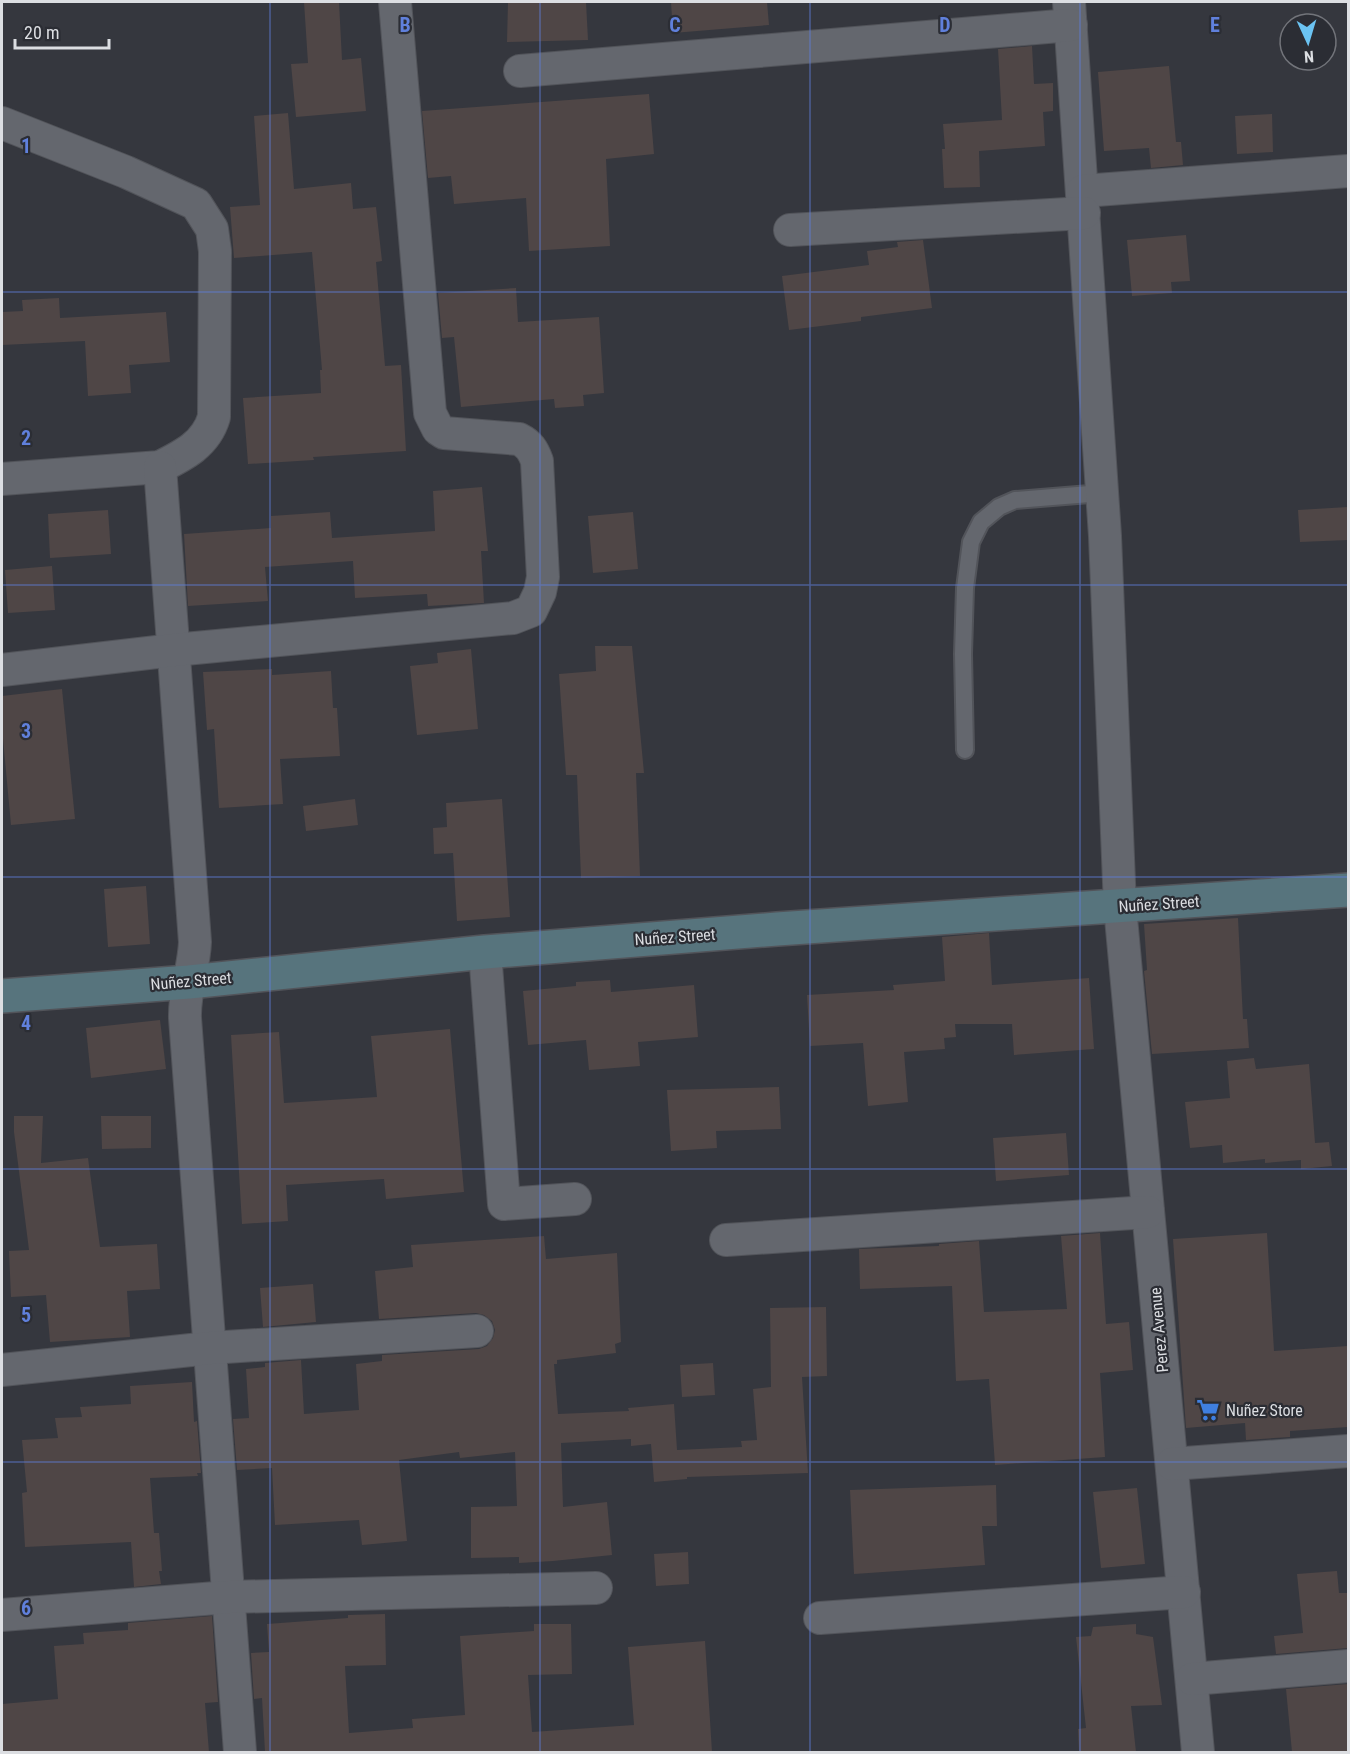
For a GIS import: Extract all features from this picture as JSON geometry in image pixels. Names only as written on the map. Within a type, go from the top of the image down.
[{"type":"street","points":[[2,670],[174,650],[513,618],[531,611],[540,592],[543,577],[537,461],[534,453],[528,444],[519,439],[444,433],[438,429],[430,413],[394,2]]},
{"type":"street","points":[[520,71],[1070,13]]},
{"type":"street","name":"Perez Avenue","points":[[1070,13],[1102,493],[1120,907],[1198,1752]]},
{"type":"street","points":[[2,123],[126,172],[196,204],[212,229],[215,251],[214,417],[210,429],[200,442],[183,456],[160,467],[2,479]]},
{"type":"street","points":[[790,230],[1083,202],[1348,171]]},
{"type":"street","points":[[160,467],[195,942],[193,969],[186,993],[185,1018],[240,1752]]},
{"type":"street","name":"Nuñez Street","points":[[2,996],[189,982],[485,952],[777,929],[1348,890]]},
{"type":"street","points":[[485,952],[504,1204],[575,1199]]},
{"type":"street","points":[[726,1240],[1148,1212]]},
{"type":"street","points":[[2,1370],[210,1348],[477,1331]]},
{"type":"street","points":[[1172,1464],[1348,1451]]},
{"type":"street","points":[[2,1615],[229,1597],[596,1588]]},
{"type":"street","points":[[820,1618],[1184,1592]]},
{"type":"street","points":[[1192,1679],[1348,1666]]},
{"type":"lane","points":[[965,750],[963,654],[965,588],[971,542],[981,522],[999,507],[1015,500],[1102,493]]},
{"type":"building","points":[[304,2],[339,2],[342,60],[361,58],[366,111],[296,117],[291,64],[308,63]]},
{"type":"building","points":[[508,2],[586,2],[588,40],[507,42]]},
{"type":"building","points":[[671,2],[767,2],[769,25],[673,33]]},
{"type":"building","points":[[1032,46],[1034,84],[1053,83],[1053,111],[1043,112],[1045,146],[979,151],[980,187],[944,188],[943,124],[1002,120],[998,49]]},
{"type":"building","points":[[1169,66],[1176,142],[1181,142],[1183,165],[1151,168],[1149,148],[1104,151],[1098,72]]},
{"type":"building","points":[[649,94],[654,154],[606,159],[610,246],[529,251],[526,198],[454,204],[451,176],[428,178],[422,111]]},
{"type":"building","points":[[288,113],[294,189],[351,183],[353,209],[376,207],[382,261],[376,262],[385,366],[401,365],[406,451],[248,464],[243,398],[321,393],[320,370],[322,370],[312,252],[234,258],[230,207],[260,205],[254,116]]},
{"type":"building","points":[[1272,114],[1273,152],[1237,154],[1235,116]]},
{"type":"building","points":[[1186,235],[1190,281],[1171,282],[1172,293],[1132,296],[1127,240]]},
{"type":"building","points":[[923,240],[932,308],[861,317],[861,321],[789,330],[782,276],[869,265],[867,251],[898,247],[897,242]]},
{"type":"building","points":[[516,288],[518,322],[599,317],[604,393],[583,395],[584,406],[555,408],[554,399],[461,407],[454,337],[442,338],[438,293]]},
{"type":"building","points":[[59,298],[60,318],[166,312],[170,362],[129,365],[131,393],[88,396],[85,341],[2,345],[2,312],[23,311],[22,300]]},
{"type":"building","points":[[482,487],[488,551],[481,551],[484,603],[428,606],[427,594],[355,598],[353,561],[265,567],[268,601],[188,606],[184,534],[271,528],[271,516],[330,512],[332,538],[435,531],[433,491]]},
{"type":"building","points":[[1348,507],[1348,540],[1300,542],[1298,510]]},
{"type":"building","points":[[108,510],[111,554],[50,558],[48,514]]},
{"type":"building","points":[[633,512],[638,569],[593,573],[588,516]]},
{"type":"building","points":[[52,566],[55,610],[8,613],[5,570]]},
{"type":"building","points":[[595,646],[632,646],[644,773],[636,773],[640,876],[581,878],[577,775],[566,775],[559,674],[596,671]]},
{"type":"building","points":[[471,649],[478,729],[417,735],[410,666],[438,663],[437,653]]},
{"type":"building","points":[[272,669],[272,675],[331,671],[333,708],[337,708],[340,756],[280,759],[283,804],[219,808],[214,729],[207,730],[203,672]]},
{"type":"building","points":[[62,689],[75,819],[11,825],[2,728],[2,696]]},
{"type":"building","points":[[355,799],[358,825],[306,831],[303,806]]},
{"type":"building","points":[[502,799],[510,917],[457,921],[453,853],[434,854],[433,828],[447,827],[446,803]]},
{"type":"building","points":[[146,886],[150,944],[108,947],[104,889]]},
{"type":"building","points":[[1238,918],[1243,1019],[1247,1019],[1249,1048],[1152,1054],[1144,971],[1147,970],[1144,924]]},
{"type":"building","points":[[989,933],[992,985],[1089,978],[1094,1049],[1014,1055],[1012,1024],[955,1024],[956,1037],[944,1038],[945,1049],[904,1052],[908,1102],[868,1106],[863,1043],[810,1046],[807,995],[894,990],[893,985],[945,981],[942,937]]},
{"type":"building","points":[[610,980],[611,992],[694,985],[698,1037],[638,1042],[640,1066],[589,1070],[586,1040],[528,1045],[523,991],[576,986],[576,982]]},
{"type":"building","points":[[160,1020],[166,1069],[91,1078],[86,1028]]},
{"type":"building","points":[[450,1029],[464,1192],[386,1199],[384,1179],[286,1185],[288,1221],[242,1224],[231,1035],[279,1032],[284,1103],[377,1097],[371,1036]]},
{"type":"building","points":[[1254,1058],[1256,1069],[1309,1064],[1315,1143],[1329,1142],[1332,1166],[1301,1169],[1301,1160],[1265,1163],[1265,1159],[1223,1163],[1222,1145],[1190,1148],[1185,1102],[1230,1098],[1227,1061]]},
{"type":"building","points":[[779,1087],[781,1129],[716,1131],[717,1148],[671,1151],[667,1090]]},
{"type":"building","points":[[14,1116],[43,1116],[41,1163],[88,1158],[100,1247],[157,1244],[160,1289],[127,1291],[130,1337],[50,1342],[46,1295],[11,1297],[9,1251],[29,1250]]},
{"type":"building","points":[[101,1116],[151,1116],[151,1148],[102,1149]]},
{"type":"building","points":[[1066,1133],[1069,1175],[996,1181],[993,1138]]},
{"type":"building","points":[[1100,1233],[1106,1324],[1129,1322],[1133,1370],[1100,1373],[1105,1457],[995,1465],[989,1379],[956,1381],[952,1286],[860,1289],[859,1249],[939,1246],[939,1244],[979,1241],[984,1312],[1067,1309],[1061,1236]]},
{"type":"building","points":[[1267,1233],[1274,1351],[1348,1346],[1348,1427],[1290,1431],[1290,1437],[1246,1440],[1245,1423],[1186,1428],[1173,1239]]},
{"type":"building","points":[[544,1236],[546,1259],[617,1253],[621,1342],[615,1344],[616,1353],[557,1360],[557,1364],[554,1364],[558,1414],[629,1411],[628,1408],[674,1404],[677,1450],[742,1447],[741,1441],[757,1440],[753,1389],[771,1387],[770,1308],[826,1307],[827,1376],[802,1377],[808,1473],[687,1477],[687,1479],[654,1482],[651,1444],[631,1446],[631,1439],[561,1443],[563,1507],[607,1502],[612,1555],[553,1561],[519,1563],[519,1557],[471,1558],[471,1507],[517,1506],[515,1452],[460,1458],[459,1452],[399,1460],[407,1541],[362,1545],[359,1520],[275,1525],[272,1468],[237,1470],[233,1419],[249,1418],[246,1369],[265,1367],[265,1363],[301,1360],[304,1414],[359,1410],[356,1364],[382,1361],[382,1355],[479,1349],[487,1346],[495,1330],[492,1321],[476,1313],[379,1319],[375,1271],[413,1267],[411,1245]]},
{"type":"building","points":[[313,1284],[316,1322],[263,1327],[260,1288]]},
{"type":"building","points":[[713,1363],[715,1395],[682,1397],[680,1365]]},
{"type":"building","points":[[192,1382],[194,1422],[197,1421],[201,1473],[197,1473],[198,1476],[150,1478],[154,1533],[159,1533],[161,1584],[134,1587],[131,1542],[25,1547],[22,1493],[27,1492],[22,1440],[58,1438],[55,1418],[82,1417],[80,1407],[131,1404],[130,1386]]},
{"type":"building","points":[[996,1485],[997,1526],[982,1526],[985,1565],[854,1574],[850,1490]]},
{"type":"building","points":[[1137,1488],[1145,1564],[1101,1568],[1093,1492]]},
{"type":"building","points":[[688,1552],[689,1584],[656,1586],[654,1554]]},
{"type":"building","points":[[1337,1571],[1339,1593],[1348,1593],[1348,1648],[1276,1654],[1274,1636],[1303,1633],[1297,1574]]},
{"type":"building","points":[[385,1614],[386,1665],[345,1666],[349,1733],[413,1728],[412,1719],[465,1715],[460,1636],[534,1631],[534,1624],[571,1624],[572,1674],[528,1675],[532,1732],[634,1725],[628,1647],[705,1641],[712,1752],[265,1752],[262,1698],[254,1699],[251,1653],[269,1652],[267,1624],[348,1618],[348,1615]]},
{"type":"building","points":[[212,1616],[218,1702],[205,1703],[209,1752],[2,1752],[2,1704],[58,1699],[54,1646],[84,1644],[83,1633],[128,1630],[128,1623]]},
{"type":"building","points":[[1136,1624],[1136,1634],[1153,1637],[1162,1705],[1131,1706],[1136,1752],[1079,1752],[1078,1729],[1086,1728],[1076,1637],[1091,1636],[1093,1627]]},
{"type":"building","points":[[1348,1684],[1348,1752],[1292,1752],[1286,1689]]},
{"type":"place","name":"Nuñez Store","points":[[1208,1410]]}]
